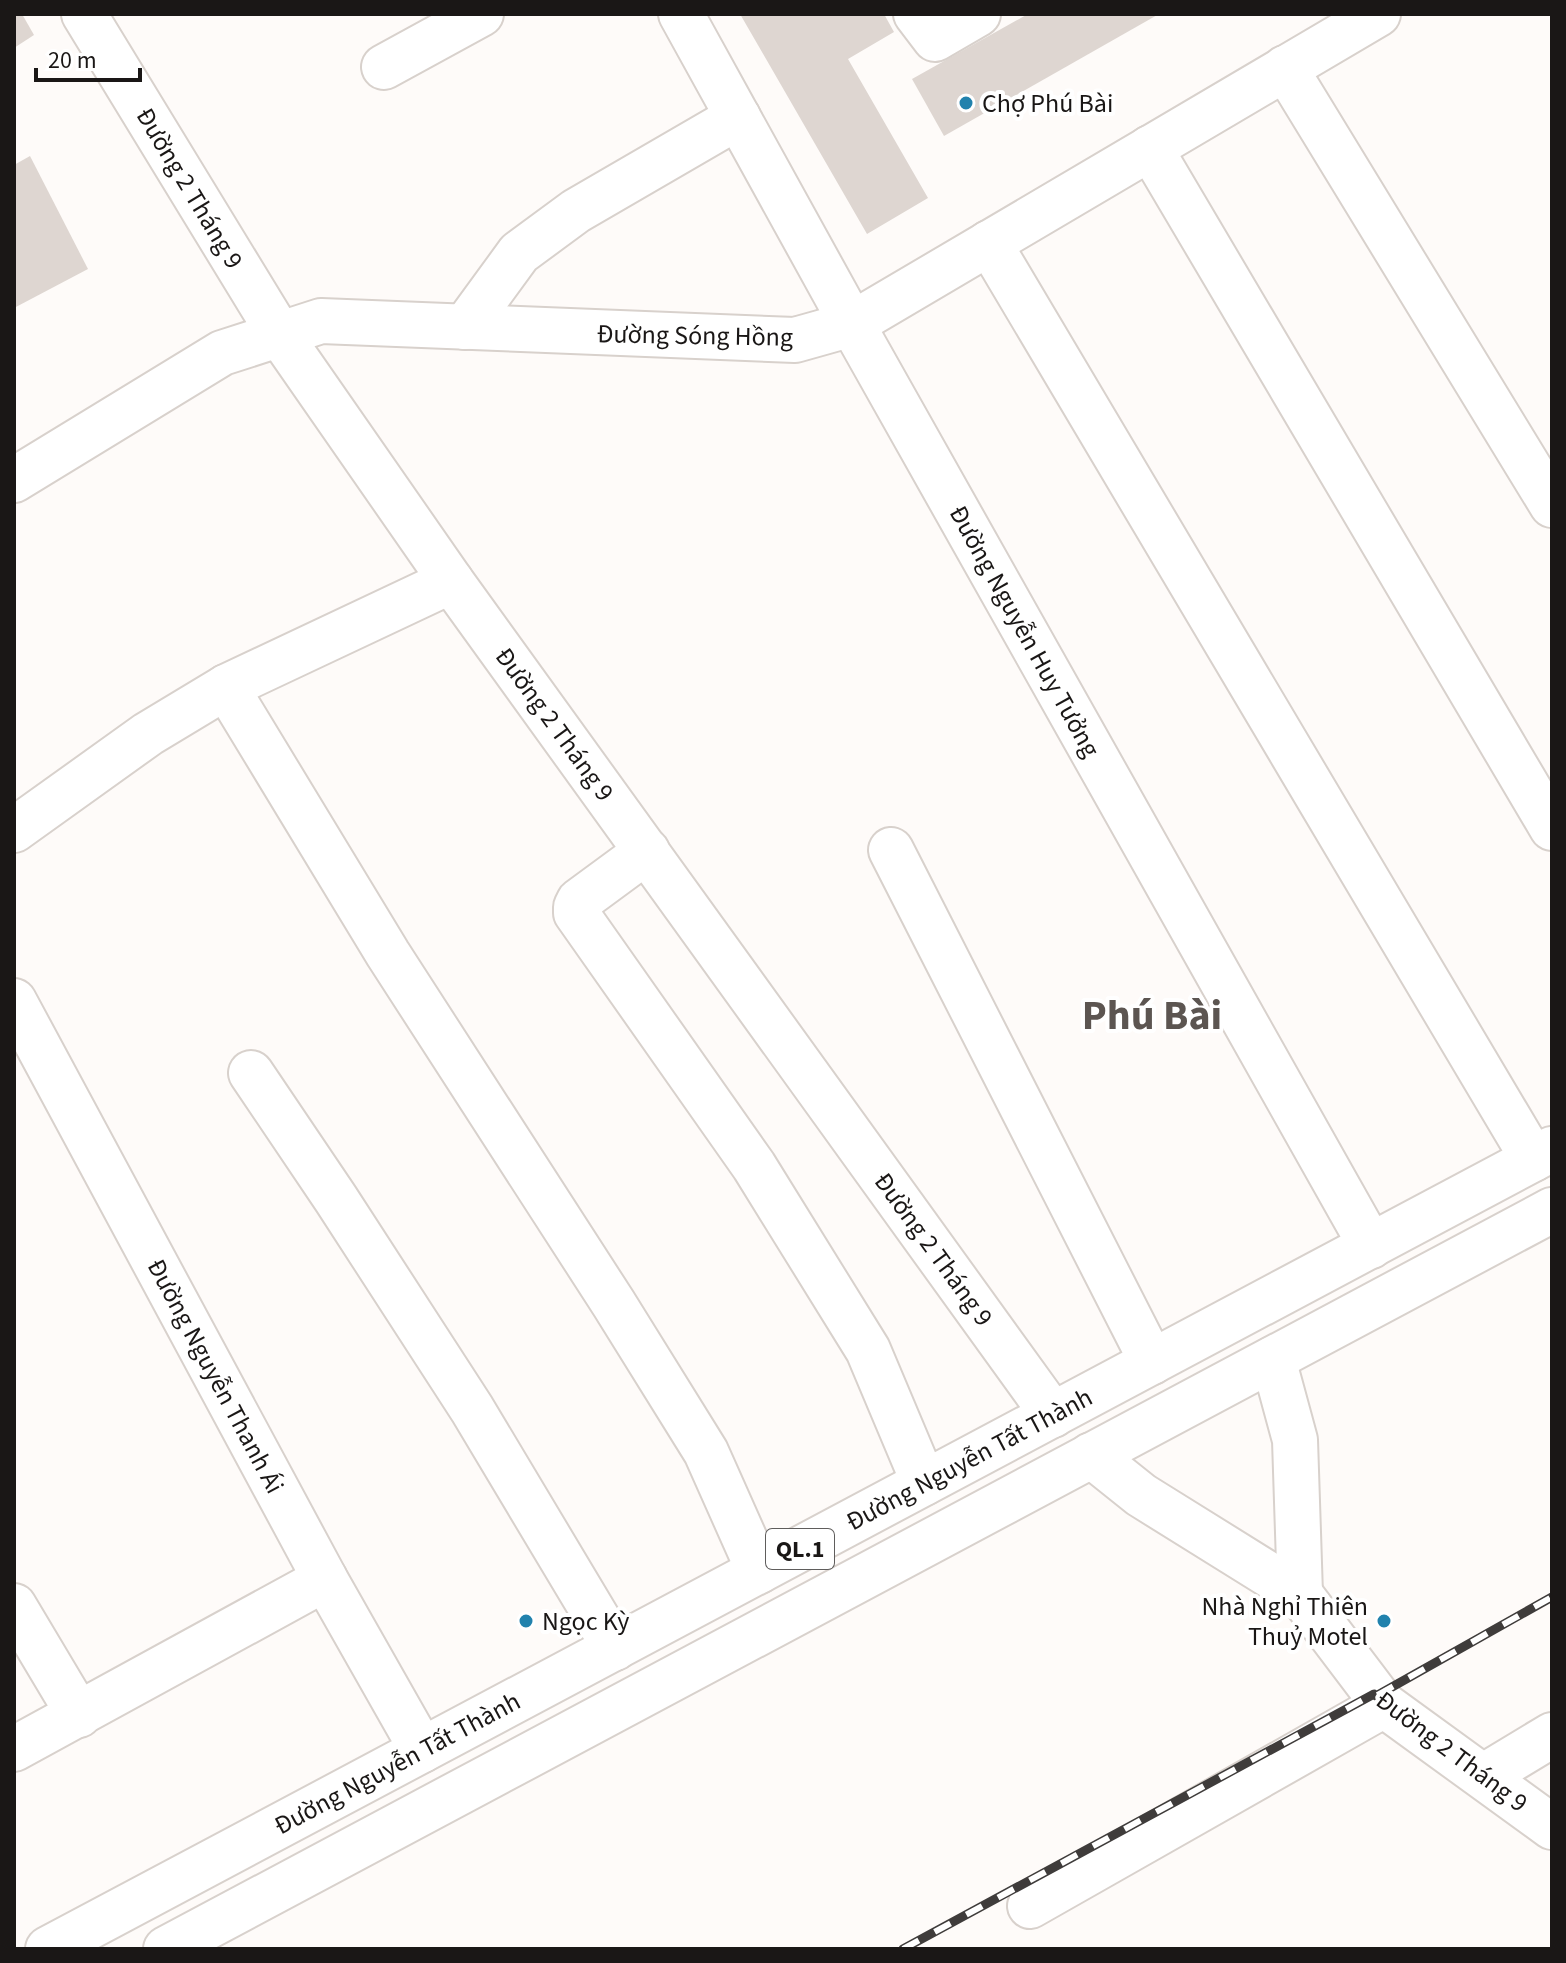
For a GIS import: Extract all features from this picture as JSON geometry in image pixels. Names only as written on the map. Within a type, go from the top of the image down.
[{"type":"street","name":"Đường 2 Tháng 9","points":[[84,14],[280,335],[451,581],[647,851],[1062,1409],[1091,1455],[1141,1495],[1300,1594],[1384,1705],[1552,1827]]},
{"type":"street","points":[[384,67],[481,14]]},
{"type":"street","name":"Đường Nguyễn Huy Tưởng","points":[[681,14],[1371,1246]]},
{"type":"street","points":[[916,14],[935,39],[978,14]]},
{"type":"street","name":"Đường Sóng Hồng","points":[[14,480],[222,353],[321,321],[795,340],[852,324],[1378,14]]},
{"type":"street","points":[[1285,68],[1552,505]]},
{"type":"street","points":[[465,327],[519,253],[576,211],[738,117]]},
{"type":"street","points":[[1150,148],[1552,828]]},
{"type":"street","points":[[989,243],[1542,1154]]},
{"type":"street","points":[[14,830],[148,734],[226,687],[451,581]]},
{"type":"street","points":[[226,687],[388,954],[706,1452],[759,1571]]},
{"type":"street","points":[[891,850],[1152,1362]]},
{"type":"street","points":[[647,851],[579,901],[576,913],[754,1166],[868,1350],[924,1483]]},
{"type":"street","name":"Đường Nguyễn Thanh Ái","points":[[14,1001],[325,1579],[422,1750]]},
{"type":"street","points":[[251,1073],[472,1409],[615,1648]]},
{"type":"street","name":"Đường Nguyễn Tất Thành","points":[[48,1949],[1542,1154]]},
{"type":"street","name":"Đường Nguyễn Tất Thành","points":[[166,1949],[1552,1210]]},
{"type":"street","points":[[1258,1306],[1295,1440],[1300,1594]]},
{"type":"street","points":[[14,1749],[325,1579]]},
{"type":"street","points":[[14,1606],[79,1715]]},
{"type":"street","points":[[1030,1906],[1384,1705]]},
{"type":"street","points":[[1484,1776],[1552,1735]]},
{"type":"building","points":[[14,14],[22,14],[34,35],[14,48]]},
{"type":"building","points":[[740,14],[884,14],[894,32],[848,59],[928,198],[867,234]]},
{"type":"building","points":[[1028,14],[1159,14],[944,136],[912,79]]},
{"type":"building","points":[[30,156],[88,269],[14,308],[14,165]]},
{"type":"railway","points":[[903,1949],[1374,1694],[1376,1696],[1552,1597]]},
{"type":"place","name":"Chợ Phú Bài","points":[[966,103]]},
{"type":"place","name":"Ngọc Kỳ","points":[[526,1621]]},
{"type":"place","name":"Nhà Nghỉ Thiên Thuỷ Motel","points":[[1384,1621]]},
{"type":"district","name":"Phú Bài","points":[[1152,1014]]}]
